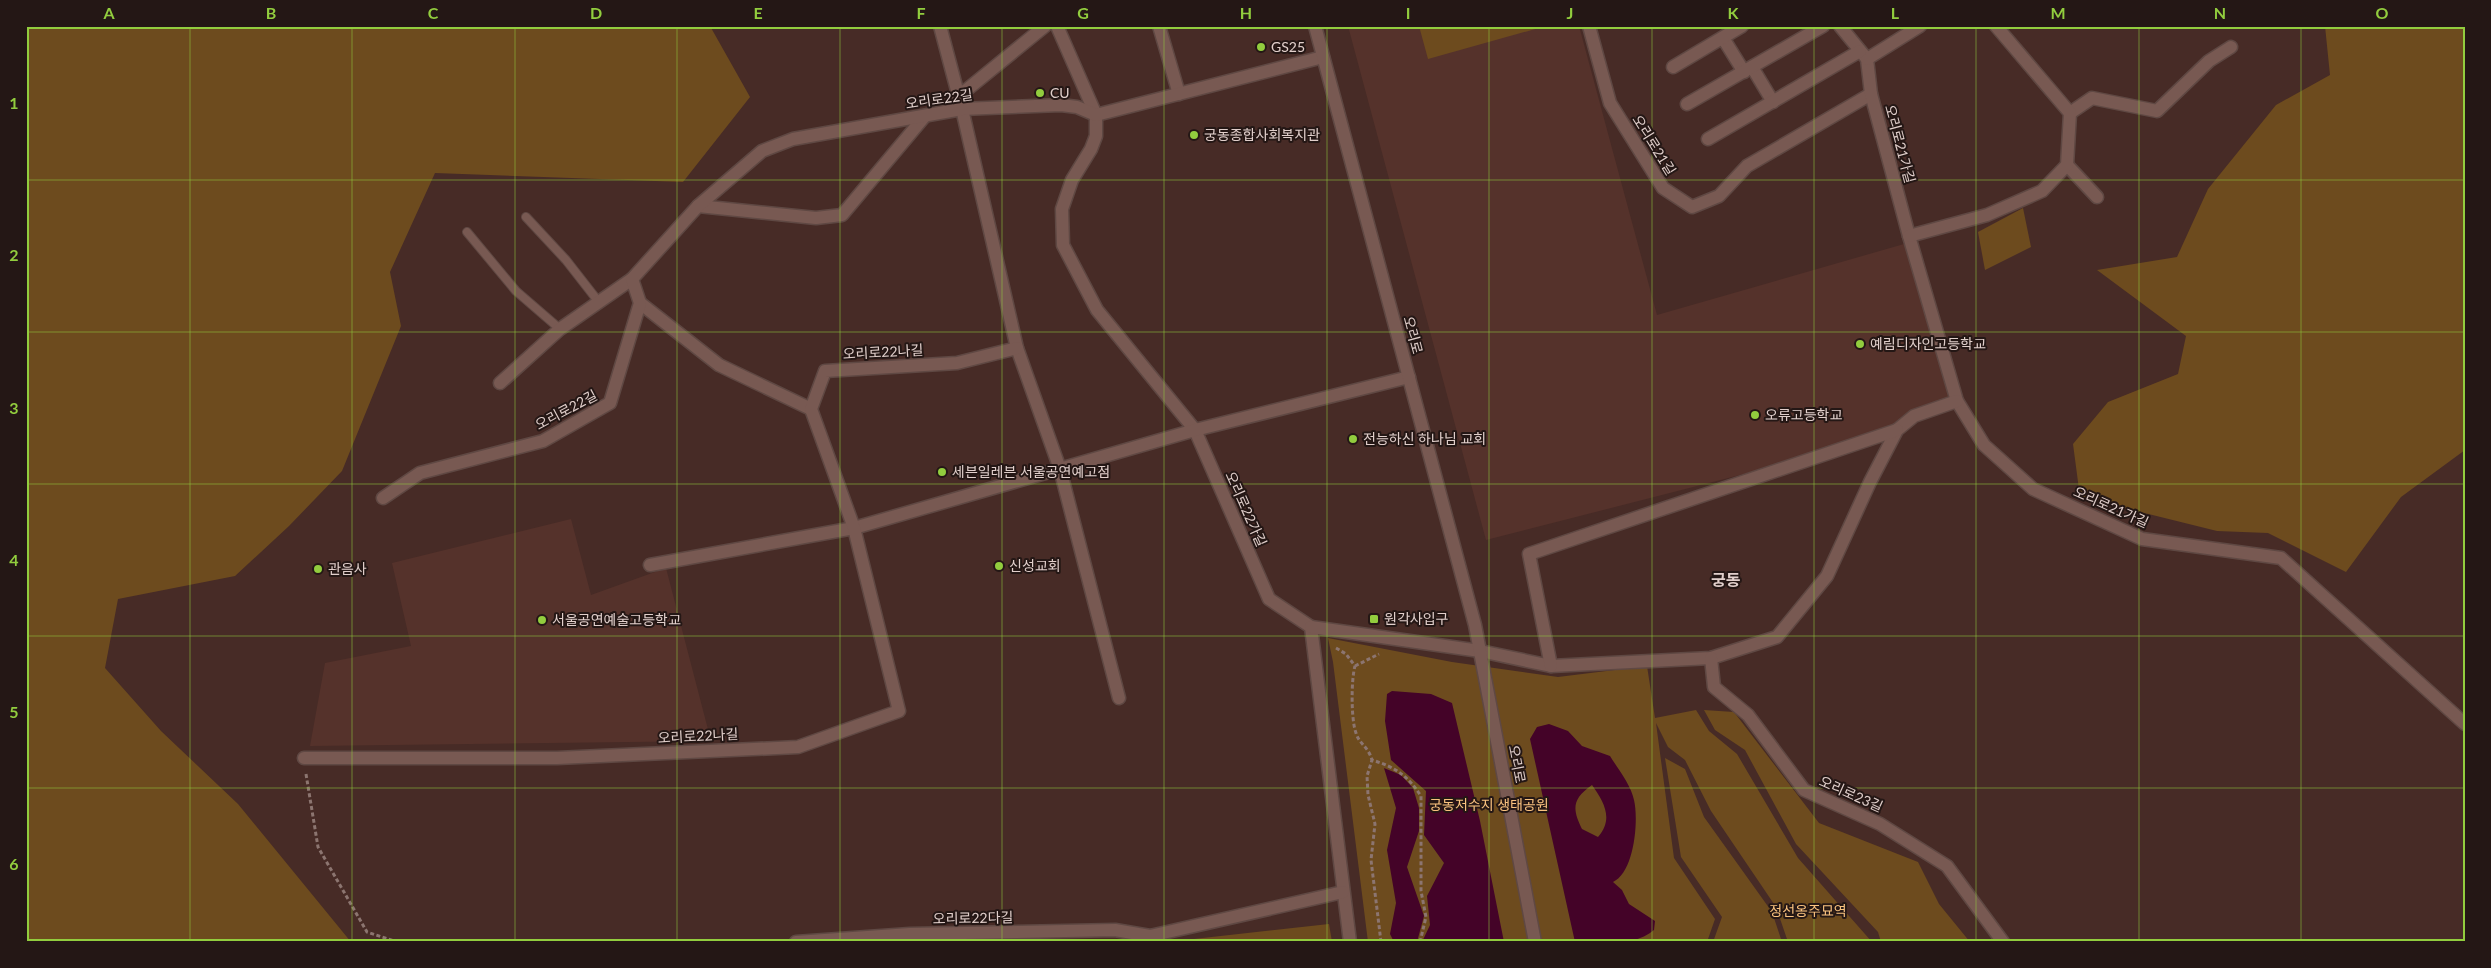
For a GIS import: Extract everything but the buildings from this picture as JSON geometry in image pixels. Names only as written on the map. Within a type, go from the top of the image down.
[{"type":"street","points":[[940,26],[959,96],[1017,348],[1060,469],[1119,698]]},
{"type":"street","points":[[959,96],[1045,26]]},
{"type":"street","points":[[1057,26],[1096,115],[1323,57]]},
{"type":"street","points":[[1159,26],[1179,94]]},
{"type":"street","name":"오리로","points":[[1315,26],[1475,625],[1535,942]]},
{"type":"street","name":"오리로21길","points":[[1589,26],[1610,103],[1663,188],[1692,207],[1719,196],[1747,166],[1871,94]]},
{"type":"street","points":[[1674,67],[1742,26]]},
{"type":"street","points":[[1687,104],[1823,26]]},
{"type":"street","points":[[1840,26],[1864,55]]},
{"type":"street","points":[[1708,138],[1920,26]]},
{"type":"street","points":[[1909,236],[1987,215],[2042,191],[2067,165],[2070,113],[1996,26]]},
{"type":"street","points":[[1723,38],[1773,102]]},
{"type":"street","points":[[2070,113],[2092,98],[2157,111],[2209,62],[2231,47]]},
{"type":"street","name":"오리로21가길","points":[[1864,55],[1871,94],[1909,236],[1957,401],[1984,445],[2033,489],[2142,539],[2281,558],[2465,724]]},
{"type":"street","name":"오리로22길","points":[[500,383],[560,329],[632,279],[698,206],[762,151],[793,139],[962,109],[1061,105],[1077,108],[1096,115]]},
{"type":"street","name":"오리로22가길","points":[[1096,115],[1096,136],[1091,149],[1072,180],[1062,209],[1063,245],[1097,310],[1195,430],[1269,599],[1311,627]]},
{"type":"street","points":[[698,206],[816,218],[842,215],[925,116]]},
{"type":"street","points":[[2067,165],[2097,197]]},
{"type":"street","points":[[632,279],[640,303],[719,365],[811,409]]},
{"type":"street","name":"오리로22길","points":[[383,498],[420,473],[543,441],[610,403],[640,303]]},
{"type":"street","name":"오리로22나길","points":[[304,758],[556,758],[798,747],[899,711],[854,528],[811,409],[825,371],[957,363],[1017,348]]},
{"type":"street","points":[[650,565],[854,528],[1195,430],[1409,377]]},
{"type":"street","points":[[1551,666],[1529,554],[1897,430],[1914,416],[1957,401]]},
{"type":"street","points":[[1350,942],[1342,892],[1311,627],[1480,651],[1551,666],[1711,658],[1777,637],[1827,576],[1870,482],[1897,430]]},
{"type":"street","name":"오리로23길","points":[[1711,658],[1714,687],[1748,715],[1804,790],[1880,824],[1947,866],[2003,942]]},
{"type":"street","name":"오리로22다길","points":[[796,942],[910,934],[1115,930],[1145,939],[1342,892]]},
{"type":"lane","points":[[526,217],[566,260],[598,301]]},
{"type":"lane","points":[[467,232],[516,291],[560,329]]},
{"type":"path","points":[[1332,646],[1346,654],[1355,666],[1352,688],[1356,734],[1369,750],[1372,760],[1367,776],[1368,795],[1375,824],[1371,860],[1382,942]]},
{"type":"path","points":[[304,758],[318,847],[367,932],[397,942]]},
{"type":"path","points":[[1372,760],[1392,766],[1413,783],[1422,796],[1421,891],[1426,917],[1420,942]]},
{"type":"shaded area","points":[[1348,26],[1579,26],[1657,315],[1911,242],[1957,401],[1830,452],[1486,540]]},
{"type":"shaded area","name":"서울공연예술고등학교","points":[[571,519],[591,595],[666,568],[711,741],[310,746],[325,663],[411,646],[392,563]]},
{"type":"shaded area","points":[[1392,691],[1431,694],[1452,703],[1480,821],[1504,942],[1422,942],[1430,925],[1427,896],[1444,863],[1424,835],[1426,791],[1391,760],[1385,721],[1387,694]]},
{"type":"shaded area","points":[[1549,724],[1568,731],[1582,746],[1610,756],[1627,783],[1634,800],[1635,833],[1626,868],[1620,877],[1613,882],[1622,890],[1629,904],[1655,921],[1654,930],[1646,935],[1637,939],[1617,942],[1575,942],[1530,739],[1537,727]],"holes":[[[1592,785],[1606,811],[1606,824],[1598,837],[1582,829],[1575,810],[1577,800],[1585,790]]]},
{"type":"shaded area","points":[[1384,768],[1401,775],[1413,788],[1419,808],[1419,831],[1407,867],[1424,916],[1417,942],[1394,942],[1390,934],[1396,903],[1387,850],[1396,808]]},
{"type":"green space","points":[[26,26],[710,26],[750,97],[683,182],[435,173],[390,272],[401,326],[342,471],[289,526],[235,576],[118,599],[105,668],[161,731],[238,804],[351,942],[26,942]]},
{"type":"green space","points":[[1419,26],[1546,26],[1428,59]]},
{"type":"green space","points":[[2325,26],[2465,26],[2465,450],[2401,497],[2346,572],[2268,533],[2217,531],[2080,497],[2073,444],[2108,402],[2178,374],[2186,336],[2097,270],[2177,257],[2208,189],[2276,105],[2330,75]]},
{"type":"green space","points":[[2023,208],[2031,247],[1985,270],[1978,232]]},
{"type":"green space","name":"궁동저수지 생태공원","points":[[1328,638],[1452,662],[1558,677],[1647,666],[1655,718],[1696,710],[1709,731],[1737,754],[1798,858],[1872,942],[1788,942],[1776,907],[1711,811],[1685,760],[1668,747],[1656,723],[1674,858],[1715,919],[1707,942],[1368,942],[1333,662]]},
{"type":"green space","points":[[1704,710],[1734,712],[1819,823],[1918,862],[1939,904],[1970,942],[1881,942],[1878,932],[1796,844],[1745,750],[1715,730]]},
{"type":"green space","points":[[1665,758],[1685,769],[1704,817],[1772,912],[1782,942],[1713,942],[1722,917],[1681,857]]},
{"type":"green space","points":[[1329,924],[1332,942],[1167,942]]},
{"type":"place","name":"GS25","points":[[1261,47]]},
{"type":"place","name":"CU","points":[[1040,93]]},
{"type":"place","name":"궁동종합사회복지관","points":[[1194,135]]},
{"type":"place","name":"예림디자인고등학교","points":[[1860,344]]},
{"type":"place","name":"오류고등학교","points":[[1755,415]]},
{"type":"place","name":"전능하신 하나님 교회","points":[[1353,439]]},
{"type":"place","name":"세븐일레븐 서울공연예고점","points":[[942,472]]},
{"type":"place","name":"신성교회","points":[[999,566]]},
{"type":"place","name":"관음사","points":[[318,569]]},
{"type":"place","name":"원각사입구","points":[[1374,619]]},
{"type":"place","name":"서울공연예술고등학교","points":[[542,620]]},
{"type":"district","name":"궁동","points":[[1726,580]]},
{"type":"park label","name":"정선옹주묘역","points":[[1808,911]]}]
